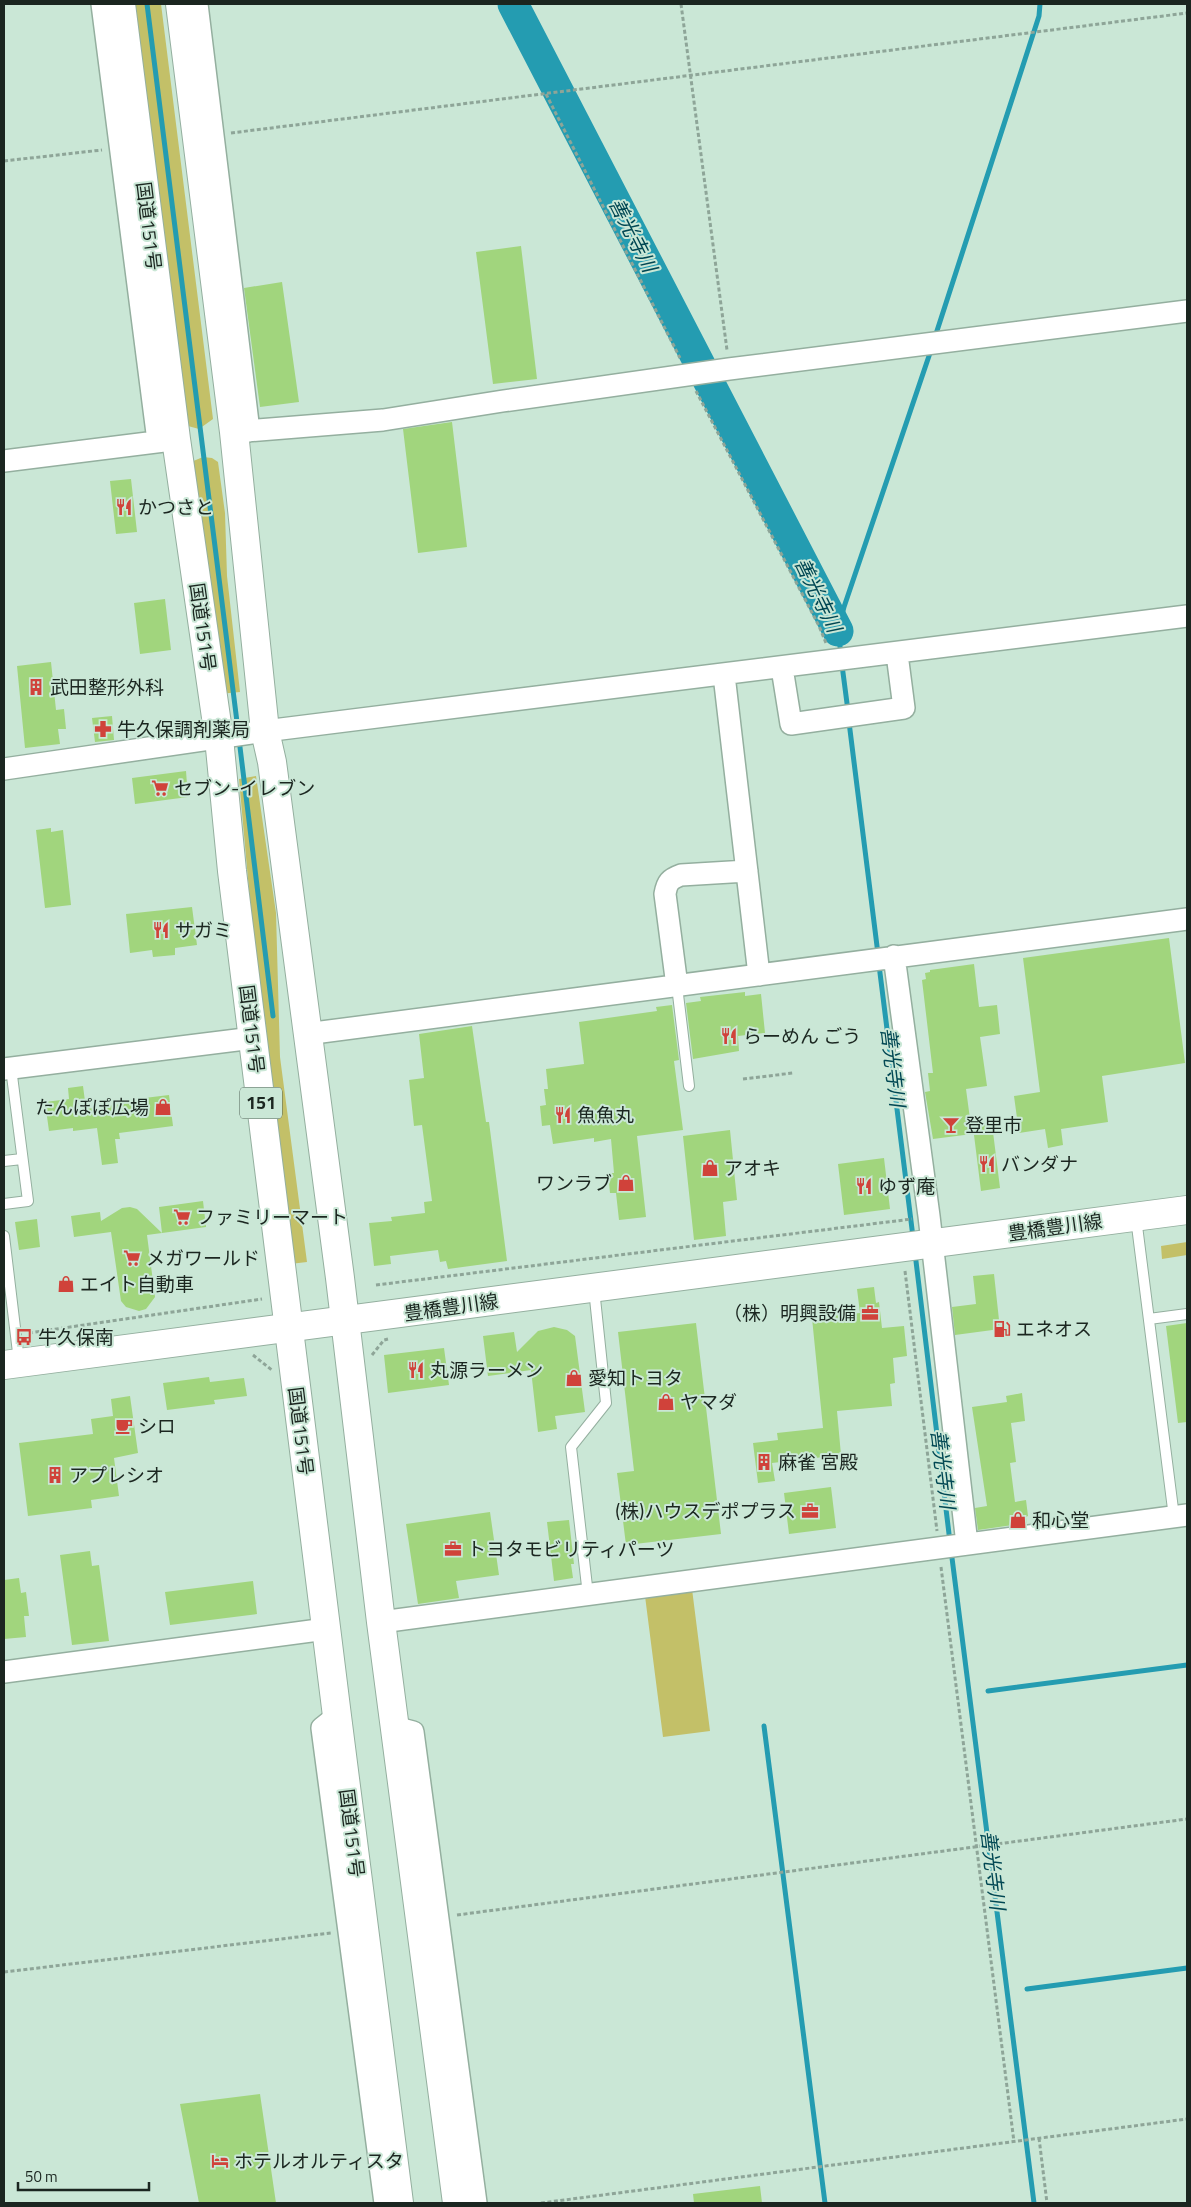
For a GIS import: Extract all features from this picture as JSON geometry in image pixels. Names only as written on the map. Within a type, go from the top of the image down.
[{"type":"main road","name":"国道151号","points":[[121,4],[167,440],[219,738],[232,871],[399,2203]]},
{"type":"main road","points":[[180,4],[241,432],[265,731],[272,762],[306,1034],[345,1320],[394,1727],[457,2203]]},
{"type":"main road","name":"豊橋豊川線","points":[[12,1363],[593,1288],[915,1252],[1136,1216],[1187,1210]]},
{"type":"street","points":[[4,461],[167,440],[120,148],[102,4]]},
{"type":"street","points":[[197,4],[213,135],[241,432],[383,420],[712,372],[1187,312]]},
{"type":"street","points":[[4,769],[265,731],[826,663],[1187,616]]},
{"type":"street","points":[[782,668],[791,724],[904,708],[897,654]]},
{"type":"street","points":[[724,675],[759,975]]},
{"type":"street","points":[[677,986],[665,894],[667,884],[672,878],[681,875],[747,871]]},
{"type":"street","points":[[306,1034],[1187,918]]},
{"type":"street","points":[[881,958],[952,1546]]},
{"type":"street","points":[[8,1068],[253,1038]]},
{"type":"street","points":[[381,1622],[1180,1516]]},
{"type":"street","points":[[4,1672],[326,1629]]},
{"type":"street","points":[[337,1716],[322,1728],[384,2203]]},
{"type":"street","points":[[394,1727],[413,1732],[476,2203]]},
{"type":"lane","points":[[677,986],[689,1086]]},
{"type":"lane","points":[[4,1204],[28,1201],[8,1068]]},
{"type":"lane","points":[[4,1161],[22,1159]]},
{"type":"lane","points":[[1136,1216],[1149,1319],[1180,1516]]},
{"type":"lane","points":[[4,1242],[16,1334],[12,1363]]},
{"type":"lane","points":[[588,1595],[571,1447],[606,1403],[593,1288]]},
{"type":"lane","points":[[1149,1319],[1187,1314]]},
{"type":"path","points":[[682,4],[690,75],[712,372]]},
{"type":"path","points":[[213,135],[1187,12]]},
{"type":"path","points":[[4,162],[120,148]]},
{"type":"path","points":[[743,1079],[793,1073]]},
{"type":"path","points":[[376,1285],[902,1220]]},
{"type":"path","points":[[915,1252],[952,1546],[977,1848],[1014,2142]]},
{"type":"path","points":[[16,1334],[261,1300]]},
{"type":"path","points":[[437,1917],[977,1848],[1187,1819]]},
{"type":"path","points":[[4,1972],[348,1931]]},
{"type":"path","points":[[541,2203],[1187,2119]]},
{"type":"path","points":[[1039,2138],[1047,2203]]},
{"type":"shaded area","points":[[129,4],[161,4],[213,419],[199,429],[188,426]]},
{"type":"shaded area","points":[[203,457],[212,458],[218,462],[225,513],[227,576],[240,692],[219,694],[191,462]]},
{"type":"shaded area","points":[[256,776],[276,913],[280,1057],[307,1262],[290,1264],[252,991],[249,890],[239,779]]},
{"type":"shaded area","points":[[1187,1242],[1187,1255],[1162,1259],[1161,1246]]},
{"type":"shaded area","points":[[692,1589],[710,1731],[663,1737],[645,1596]]},
{"type":"building","points":[[521,246],[537,379],[493,384],[476,252]]},
{"type":"building","points":[[282,282],[299,402],[260,407],[244,288]]},
{"type":"building","points":[[452,422],[467,547],[418,553],[403,429]]},
{"type":"building","name":"かつさと","points":[[131,479],[137,532],[116,534],[110,481]]},
{"type":"building","points":[[165,599],[171,650],[140,654],[134,603]]},
{"type":"building","name":"武田整形外科","points":[[51,662],[56,710],[64,709],[66,729],[58,729],[60,744],[25,748],[17,666]]},
{"type":"building","name":"牛久保調剤薬局","points":[[112,716],[114,740],[95,742],[92,718]]},
{"type":"building","name":"セブン-イレブン","points":[[186,771],[188,797],[135,804],[132,778]]},
{"type":"building","points":[[51,828],[51,832],[63,830],[71,905],[45,908],[36,830]]},
{"type":"building","name":"サガミ","points":[[192,907],[197,945],[175,948],[175,955],[153,957],[152,950],[130,953],[126,914]]},
{"type":"building","points":[[1169,938],[1185,1063],[1102,1076],[1108,1122],[1061,1129],[1063,1145],[1048,1148],[1045,1129],[1019,1133],[1014,1096],[1040,1092],[1023,958]]},
{"type":"building","points":[[974,964],[979,1007],[997,1005],[1000,1034],[980,1037],[987,1086],[966,1089],[972,1134],[933,1139],[925,1092],[930,1091],[928,1073],[933,1073],[922,980],[926,979],[925,973],[930,972],[930,970]]},
{"type":"building","points":[[745,992],[745,996],[761,994],[765,1033],[738,1036],[739,1051],[693,1059],[686,1003],[701,1001],[700,997]]},
{"type":"building","points":[[672,1005],[679,1060],[674,1061],[683,1130],[637,1136],[646,1217],[619,1220],[616,1193],[610,1193],[608,1173],[614,1173],[611,1139],[594,1142],[594,1138],[553,1144],[550,1125],[542,1126],[540,1106],[546,1105],[544,1089],[548,1089],[546,1069],[584,1064],[579,1022],[657,1011],[656,1007]]},
{"type":"building","points":[[472,1026],[486,1122],[489,1122],[507,1261],[448,1269],[446,1261],[440,1262],[438,1250],[390,1256],[391,1264],[374,1266],[369,1223],[392,1221],[391,1217],[425,1213],[424,1202],[432,1201],[422,1125],[414,1126],[409,1080],[424,1078],[419,1034]]},
{"type":"building","points":[[83,1086],[86,1109],[129,1103],[128,1100],[169,1095],[173,1126],[119,1133],[120,1139],[115,1139],[118,1163],[102,1165],[97,1128],[49,1131],[45,1102],[69,1099],[68,1088]]},
{"type":"building","name":"バンダナ","points":[[992,1124],[1000,1188],[981,1191],[973,1127]]},
{"type":"building","name":"アオキ","points":[[730,1130],[737,1200],[723,1202],[726,1236],[694,1240],[683,1136]]},
{"type":"building","name":"ゆず庵","points":[[884,1158],[890,1209],[844,1215],[838,1164]]},
{"type":"building","name":"ファミリーマート","points":[[203,1201],[206,1227],[162,1233],[159,1207]]},
{"type":"building","name":"メガワールド","points":[[130,1207],[137,1209],[162,1233],[147,1235],[155,1297],[146,1309],[139,1311],[126,1307],[121,1301],[111,1232],[74,1237],[71,1216],[100,1212],[101,1221],[122,1208]]},
{"type":"building","points":[[37,1219],[40,1247],[19,1250],[15,1222]]},
{"type":"building","points":[[994,1274],[1000,1329],[955,1335],[952,1307],[976,1304],[973,1276]]},
{"type":"building","points":[[874,1287],[876,1303],[879,1302],[882,1328],[904,1326],[907,1356],[893,1358],[895,1383],[890,1384],[892,1406],[837,1411],[841,1455],[772,1463],[775,1481],[758,1483],[753,1443],[778,1440],[777,1433],[823,1428],[812,1318],[860,1313],[857,1289]]},
{"type":"building","name":"ヤマダ","points":[[696,1323],[721,1534],[626,1545],[617,1473],[634,1471],[618,1332]]},
{"type":"building","points":[[1187,1323],[1187,1422],[1178,1423],[1166,1326]]},
{"type":"building","points":[[554,1327],[567,1330],[575,1336],[585,1412],[555,1416],[557,1429],[538,1432],[531,1370],[488,1376],[483,1336],[514,1332],[517,1352],[538,1331]]},
{"type":"building","name":"丸源ラーメン","points":[[444,1348],[449,1385],[388,1393],[384,1355]]},
{"type":"building","points":[[209,1377],[210,1382],[244,1378],[247,1396],[214,1400],[215,1404],[167,1410],[163,1383]]},
{"type":"building","points":[[1022,1393],[1025,1421],[1011,1423],[1016,1462],[1010,1463],[1015,1502],[1026,1500],[1027,1523],[978,1530],[975,1508],[987,1506],[972,1407],[1007,1402],[1006,1396]]},
{"type":"building","points":[[130,1396],[138,1453],[114,1458],[119,1496],[91,1500],[92,1508],[28,1516],[19,1443],[93,1434],[91,1419],[113,1416],[111,1399]]},
{"type":"building","name":"(株)ハウスデポプラス","points":[[831,1487],[836,1528],[789,1534],[784,1493]]},
{"type":"building","name":"トヨタモビリティパーツ","points":[[490,1512],[499,1575],[456,1581],[459,1598],[418,1604],[406,1524]]},
{"type":"building","points":[[569,1520],[574,1564],[571,1564],[573,1578],[554,1581],[547,1522]]},
{"type":"building","points":[[90,1551],[92,1566],[99,1565],[109,1641],[72,1645],[60,1555]]},
{"type":"building","points":[[19,1578],[21,1593],[26,1592],[29,1616],[24,1616],[26,1637],[4,1639],[4,1580]]},
{"type":"building","points":[[253,1581],[257,1614],[170,1625],[165,1592]]},
{"type":"building","points":[[260,2094],[276,2203],[199,2203],[180,2104]]},
{"type":"building","points":[[760,2186],[762,2203],[694,2203],[693,2194]]},
{"type":"waterway","points":[[147,4],[238,730]]},
{"type":"waterway","name":"善光寺川","points":[[513,4],[838,631]]},
{"type":"waterway","points":[[935,337],[1039,16],[1040,4]]},
{"type":"waterway","points":[[841,654],[838,631],[844,607],[931,350]]},
{"type":"waterway","name":"善光寺川","points":[[842,665],[848,711]]},
{"type":"waterway","name":"善光寺川","points":[[849,722],[878,954]]},
{"type":"waterway","points":[[239,739],[273,1016]]},
{"type":"waterway","name":"善光寺川","points":[[879,965],[913,1237]]},
{"type":"waterway","name":"善光寺川","points":[[915,1253],[950,1542]]},
{"type":"waterway","name":"善光寺川","points":[[951,1550],[1034,2203]]},
{"type":"waterway","points":[[988,1691],[1187,1665]]},
{"type":"waterway","points":[[764,1726],[825,2203]]},
{"type":"waterway","points":[[1027,1989],[1187,1968]]},
{"type":"place","name":"かつさと","points":[[124,507]]},
{"type":"place","name":"武田整形外科","points":[[36,687]]},
{"type":"place","name":"牛久保調剤薬局","points":[[103,729]]},
{"type":"place","name":"セブン-イレブン","points":[[160,788]]},
{"type":"place","name":"サガミ","points":[[161,930]]},
{"type":"place","name":"らーめん ごう","points":[[729,1036]]},
{"type":"place","name":"たんぽぽ広場","points":[[163,1107]]},
{"type":"place","name":"魚魚丸","points":[[563,1115]]},
{"type":"place","name":"登里市","points":[[951,1125]]},
{"type":"place","name":"バンダナ","points":[[987,1164]]},
{"type":"place","name":"アオキ","points":[[710,1168]]},
{"type":"place","name":"ワンラブ","points":[[626,1183]]},
{"type":"place","name":"ゆず庵","points":[[864,1186]]},
{"type":"place","name":"ファミリーマート","points":[[182,1217]]},
{"type":"place","name":"メガワールド","points":[[132,1258]]},
{"type":"place","name":"エイト自動車","points":[[66,1284]]},
{"type":"place","name":"（株）明興設備","points":[[870,1313]]},
{"type":"place","name":"エネオス","points":[[1002,1329]]},
{"type":"place","name":"牛久保南","points":[[24,1337]]},
{"type":"place","name":"丸源ラーメン","points":[[416,1370]]},
{"type":"place","name":"愛知トヨタ","points":[[574,1378]]},
{"type":"place","name":"ヤマダ","points":[[666,1402]]},
{"type":"place","name":"シロ","points":[[124,1426]]},
{"type":"place","name":"麻雀 宮殿","points":[[764,1462]]},
{"type":"place","name":"アプレシオ","points":[[55,1475]]},
{"type":"place","name":"(株)ハウスデポプラス","points":[[810,1511]]},
{"type":"place","name":"和心堂","points":[[1018,1520]]},
{"type":"place","name":"トヨタモビリティパーツ","points":[[453,1549]]},
{"type":"place","name":"ホテルオルティスタ","points":[[220,2161]]}]
